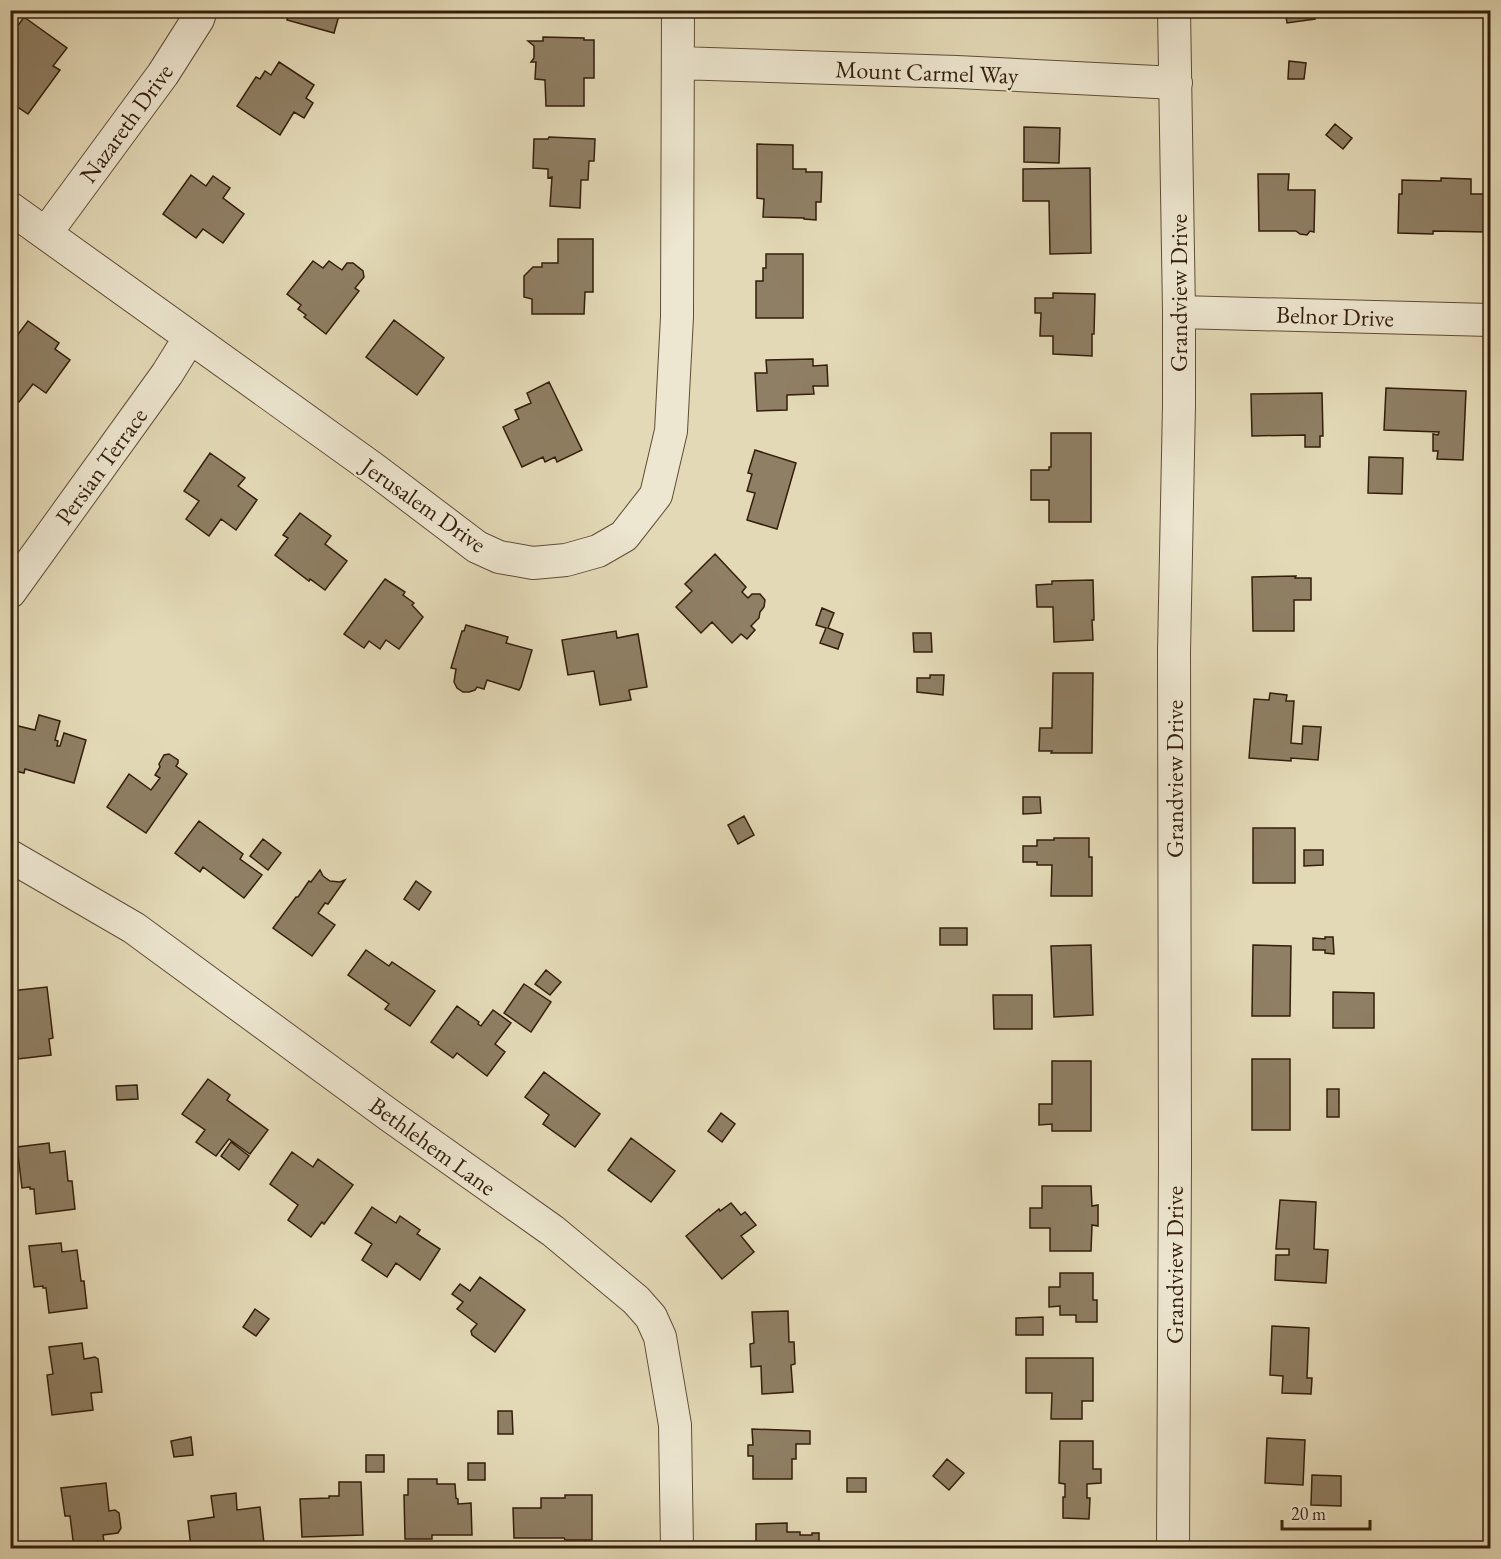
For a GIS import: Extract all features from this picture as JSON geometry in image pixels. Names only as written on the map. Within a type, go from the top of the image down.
[{"type":"street","name":"Nazareth Drive","points":[[46,233],[163,74],[198,19],[201,10]]},
{"type":"street","name":"Jerusalem Drive","points":[[10,208],[374,470],[477,547],[499,557],[533,563],[566,560],[598,551],[624,536],[656,495],[671,431],[677,317],[678,10]]},
{"type":"street","name":"Grandview Drive","points":[[1173,1548],[1175,1161],[1173,652],[1179,405],[1174,10]]},
{"type":"street","name":"Mount Carmel Way","points":[[678,63],[957,72],[1176,83]]},
{"type":"street","name":"Belnor Drive","points":[[1179,312],[1491,320]]},
{"type":"street","name":"Persian Terrace","points":[[10,592],[167,374],[190,337]]},
{"type":"street","name":"Bethlehem Lane","points":[[10,856],[134,928],[389,1115],[553,1231],[636,1300],[651,1317],[660,1337],[666,1370],[675,1425],[677,1548]]},
{"type":"building","points":[[290,10],[368,10],[366,15],[355,11],[353,15],[340,12],[334,33],[287,20]]},
{"type":"building","points":[[1285,10],[1314,10],[1315,19],[1287,23]]},
{"type":"building","points":[[24,17],[67,48],[53,66],[60,70],[28,114],[10,102],[10,77],[16,70],[10,66],[10,33],[12,34]]},
{"type":"building","points":[[543,37],[594,40],[594,78],[584,78],[584,106],[546,106],[545,80],[535,79],[536,62],[531,62],[534,58],[534,46],[528,41],[543,41]]},
{"type":"building","points":[[1289,61],[1306,63],[1304,79],[1288,79]]},
{"type":"building","points":[[279,62],[314,85],[306,98],[313,103],[304,118],[294,112],[280,135],[237,106],[256,77],[260,79],[265,71],[271,75]]},
{"type":"building","points":[[1335,124],[1352,138],[1343,149],[1326,135]]},
{"type":"building","points":[[1024,127],[1060,128],[1059,163],[1024,162]]},
{"type":"building","points":[[549,137],[595,139],[594,161],[589,161],[588,180],[581,180],[580,208],[550,206],[552,177],[548,178],[548,169],[533,168],[534,139],[548,139]]},
{"type":"building","points":[[757,144],[793,145],[793,169],[822,172],[821,202],[816,202],[816,220],[763,217],[764,199],[757,198]]},
{"type":"building","points":[[1090,168],[1091,253],[1050,254],[1049,201],[1023,201],[1023,169]]},
{"type":"building","points":[[1258,174],[1289,174],[1288,190],[1315,190],[1314,232],[1310,231],[1307,235],[1296,231],[1259,231]]},
{"type":"building","points":[[191,175],[206,186],[213,176],[230,188],[223,198],[244,214],[223,243],[203,229],[196,238],[163,214]]},
{"type":"building","points":[[1441,178],[1471,179],[1471,194],[1487,194],[1487,232],[1398,233],[1399,194],[1402,194],[1402,180],[1441,181]]},
{"type":"building","points":[[558,239],[593,239],[593,292],[585,292],[584,314],[532,314],[532,299],[524,297],[524,276],[533,267],[542,267],[542,263],[558,263]]},
{"type":"building","points":[[766,254],[803,254],[803,318],[756,318],[756,281],[763,281]]},
{"type":"building","points":[[313,261],[323,268],[329,261],[342,270],[347,263],[353,263],[363,271],[364,277],[355,288],[359,291],[326,334],[304,317],[306,315],[298,309],[301,305],[287,294]]},
{"type":"building","points":[[1053,293],[1095,294],[1092,356],[1053,354],[1053,336],[1040,336],[1041,313],[1035,313],[1035,298],[1053,298]]},
{"type":"building","points":[[394,320],[444,358],[417,395],[366,357]]},
{"type":"building","points":[[28,321],[59,343],[55,349],[70,360],[46,393],[33,384],[19,402],[13,402],[10,400],[10,345]]},
{"type":"building","points":[[813,359],[813,366],[827,365],[828,386],[813,386],[814,394],[787,395],[787,410],[757,411],[755,373],[767,373],[766,360]]},
{"type":"building","points":[[549,382],[582,450],[557,462],[555,457],[545,462],[543,457],[522,467],[503,427],[519,419],[515,410],[531,403],[527,393]]},
{"type":"building","points":[[1386,388],[1466,391],[1463,460],[1437,459],[1438,451],[1433,451],[1433,434],[1438,435],[1439,432],[1384,430]]},
{"type":"building","points":[[1322,393],[1323,436],[1320,436],[1320,447],[1305,447],[1305,435],[1252,436],[1251,394]]},
{"type":"building","points":[[1051,433],[1091,433],[1091,522],[1049,522],[1049,500],[1031,500],[1031,470],[1049,470],[1051,467]]},
{"type":"building","points":[[755,450],[796,463],[777,529],[747,520],[755,493],[747,491],[752,474],[748,473]]},
{"type":"building","points":[[210,453],[245,478],[238,486],[257,500],[236,530],[221,519],[209,536],[186,519],[199,501],[184,491]]},
{"type":"building","points":[[1369,457],[1403,458],[1402,494],[1368,493]]},
{"type":"building","points":[[300,513],[331,536],[325,544],[347,561],[325,590],[310,579],[309,581],[275,555],[288,538],[283,535]]},
{"type":"building","points":[[715,554],[746,587],[742,592],[748,598],[752,594],[760,594],[765,600],[759,618],[751,626],[755,630],[747,639],[741,634],[732,643],[712,622],[701,633],[676,607],[692,591],[685,584]]},
{"type":"building","points":[[1296,576],[1295,578],[1311,578],[1311,600],[1294,600],[1294,631],[1253,631],[1252,577]]},
{"type":"building","points":[[385,579],[405,592],[403,595],[414,603],[412,605],[423,617],[399,649],[386,640],[380,649],[369,641],[364,648],[344,634]]},
{"type":"building","points":[[1093,580],[1093,640],[1054,642],[1053,607],[1037,607],[1036,585],[1052,584],[1052,581]]},
{"type":"building","points":[[822,608],[834,613],[828,628],[843,634],[838,649],[820,643],[826,628],[816,625]]},
{"type":"building","points":[[466,625],[508,637],[506,643],[532,650],[519,690],[487,680],[484,689],[477,687],[475,690],[463,692],[457,688],[454,682],[456,669],[451,668],[462,631]]},
{"type":"building","points":[[616,631],[617,638],[638,634],[647,687],[629,690],[631,700],[600,705],[594,671],[568,675],[562,640]]},
{"type":"building","points":[[913,633],[931,633],[932,652],[914,652]]},
{"type":"building","points":[[1053,673],[1093,673],[1092,753],[1039,751],[1040,728],[1052,728]]},
{"type":"building","points":[[930,675],[944,675],[943,695],[917,692],[917,678],[930,678]]},
{"type":"building","points":[[1270,693],[1287,695],[1286,701],[1294,701],[1291,743],[1302,744],[1303,726],[1321,727],[1318,760],[1249,758],[1254,699],[1269,700]]},
{"type":"building","points":[[39,715],[60,721],[55,740],[58,741],[57,746],[60,746],[64,733],[86,740],[74,783],[25,769],[24,773],[10,770],[10,724],[35,730]]},
{"type":"building","points":[[169,754],[178,760],[176,766],[187,774],[146,833],[107,807],[129,774],[151,790],[160,778],[155,775],[160,767],[159,764],[164,755]]},
{"type":"building","points":[[1023,797],[1040,797],[1041,813],[1023,814]]},
{"type":"building","points":[[744,816],[754,835],[738,844],[728,825]]},
{"type":"building","points":[[199,821],[243,854],[240,859],[262,875],[244,898],[203,867],[200,872],[175,853]]},
{"type":"building","points":[[1253,828],[1295,828],[1295,883],[1253,883]]},
{"type":"building","points":[[1054,838],[1089,838],[1089,857],[1092,857],[1092,896],[1051,896],[1052,865],[1023,862],[1023,846],[1037,846],[1037,840],[1054,840]]},
{"type":"building","points":[[263,839],[281,853],[268,870],[250,856]]},
{"type":"building","points":[[1304,850],[1323,850],[1323,865],[1304,866]]},
{"type":"building","points":[[320,870],[323,876],[330,881],[345,880],[328,904],[325,903],[318,913],[335,925],[312,956],[273,928]]},
{"type":"building","points":[[416,881],[431,892],[419,910],[404,899]]},
{"type":"building","points":[[940,928],[967,928],[967,945],[940,945]]},
{"type":"building","points":[[1325,937],[1333,937],[1334,954],[1325,953],[1325,950],[1313,950],[1313,938],[1325,939]]},
{"type":"building","points":[[1091,945],[1093,1015],[1054,1017],[1051,946]]},
{"type":"building","points":[[1253,945],[1291,946],[1290,1016],[1252,1016]]},
{"type":"building","points":[[366,950],[389,966],[392,962],[435,991],[410,1026],[385,1009],[389,1004],[348,975]]},
{"type":"building","points":[[546,970],[561,982],[550,995],[535,984]]},
{"type":"building","points":[[524,984],[551,1002],[531,1032],[504,1013]]},
{"type":"building","points":[[47,987],[53,1038],[49,1039],[51,1055],[18,1059],[15,1033],[10,1034],[10,991]]},
{"type":"building","points":[[1333,992],[1374,993],[1374,1028],[1333,1028]]},
{"type":"building","points":[[993,995],[1032,995],[1032,1029],[994,1029]]},
{"type":"building","points":[[457,1006],[481,1026],[493,1010],[511,1023],[495,1044],[505,1052],[487,1076],[457,1053],[453,1058],[431,1042]]},
{"type":"building","points":[[1252,1059],[1290,1059],[1290,1130],[1252,1130]]},
{"type":"building","points":[[1052,1061],[1091,1061],[1091,1131],[1052,1131],[1052,1124],[1039,1125],[1039,1104],[1052,1104]]},
{"type":"building","points":[[544,1072],[600,1114],[575,1147],[543,1124],[549,1115],[525,1097]]},
{"type":"building","points":[[208,1079],[230,1095],[227,1100],[268,1130],[250,1154],[229,1139],[216,1156],[196,1142],[205,1130],[182,1114]]},
{"type":"building","points":[[137,1085],[138,1099],[117,1100],[116,1086]]},
{"type":"building","points":[[1327,1089],[1339,1089],[1339,1117],[1327,1117]]},
{"type":"building","points":[[721,1113],[735,1124],[722,1142],[708,1131]]},
{"type":"building","points":[[631,1138],[675,1171],[651,1202],[608,1170]]},
{"type":"building","points":[[231,1142],[249,1156],[239,1170],[221,1156]]},
{"type":"building","points":[[49,1143],[50,1153],[65,1151],[68,1181],[72,1181],[75,1209],[36,1214],[34,1189],[22,1188],[17,1147]]},
{"type":"building","points":[[292,1152],[313,1167],[318,1159],[353,1185],[324,1224],[322,1222],[311,1237],[288,1220],[298,1205],[270,1184]]},
{"type":"building","points":[[1042,1186],[1091,1186],[1092,1206],[1098,1205],[1098,1226],[1092,1225],[1091,1251],[1050,1251],[1050,1228],[1030,1228],[1030,1208],[1042,1208]]},
{"type":"building","points":[[1280,1200],[1316,1202],[1314,1249],[1328,1250],[1326,1283],[1275,1280],[1276,1255],[1289,1255],[1289,1249],[1276,1249]]},
{"type":"building","points":[[731,1203],[741,1215],[745,1212],[756,1225],[741,1236],[754,1252],[722,1279],[686,1236],[719,1209],[720,1211]]},
{"type":"building","points":[[372,1207],[396,1223],[400,1216],[420,1230],[417,1234],[440,1249],[420,1280],[396,1263],[387,1277],[362,1260],[372,1244],[355,1233]]},
{"type":"building","points":[[61,1243],[62,1252],[77,1250],[87,1308],[49,1313],[46,1288],[34,1287],[29,1246]]},
{"type":"building","points":[[1060,1273],[1093,1273],[1093,1300],[1097,1300],[1097,1322],[1076,1322],[1076,1315],[1060,1315],[1060,1306],[1049,1307],[1049,1287],[1060,1287]]},
{"type":"building","points":[[480,1277],[525,1310],[495,1352],[472,1335],[471,1331],[477,1324],[457,1309],[463,1302],[452,1294],[460,1284],[470,1291]]},
{"type":"building","points":[[255,1309],[269,1319],[256,1336],[243,1327]]},
{"type":"building","points":[[788,1311],[789,1342],[794,1342],[795,1364],[791,1365],[793,1392],[762,1394],[761,1366],[751,1367],[750,1344],[754,1343],[752,1312]]},
{"type":"building","points":[[1043,1317],[1043,1335],[1016,1335],[1016,1318]]},
{"type":"building","points":[[1272,1326],[1309,1328],[1307,1378],[1312,1378],[1311,1394],[1282,1393],[1283,1376],[1270,1375]]},
{"type":"building","points":[[82,1343],[84,1359],[95,1357],[98,1359],[102,1392],[91,1393],[93,1410],[52,1415],[47,1375],[53,1374],[49,1347]]},
{"type":"building","points":[[1026,1358],[1093,1358],[1093,1401],[1082,1401],[1082,1419],[1051,1419],[1052,1393],[1026,1393]]},
{"type":"building","points":[[498,1411],[512,1411],[513,1434],[498,1434]]},
{"type":"building","points":[[752,1429],[810,1431],[810,1444],[796,1444],[796,1459],[792,1459],[792,1479],[753,1479],[753,1456],[748,1456],[748,1445],[753,1445]]},
{"type":"building","points":[[191,1437],[193,1455],[174,1457],[171,1441]]},
{"type":"building","points":[[1267,1438],[1305,1440],[1303,1485],[1265,1483]]},
{"type":"building","points":[[1060,1441],[1093,1441],[1093,1469],[1101,1469],[1101,1483],[1087,1484],[1087,1498],[1090,1498],[1089,1519],[1063,1518],[1065,1484],[1059,1483]]},
{"type":"building","points":[[366,1455],[384,1455],[384,1472],[366,1472]]},
{"type":"building","points":[[947,1459],[964,1473],[949,1490],[933,1476]]},
{"type":"building","points":[[468,1463],[485,1463],[485,1480],[468,1480]]},
{"type":"building","points":[[1312,1475],[1341,1476],[1341,1506],[1311,1505]]},
{"type":"building","points":[[847,1478],[866,1478],[866,1492],[847,1492]]},
{"type":"building","points":[[408,1479],[437,1479],[437,1484],[455,1484],[458,1504],[471,1503],[472,1535],[432,1535],[432,1539],[405,1539],[404,1495],[408,1495]]},
{"type":"building","points":[[339,1482],[361,1482],[363,1535],[302,1537],[300,1499],[339,1496]]},
{"type":"building","points":[[106,1483],[109,1511],[115,1510],[119,1513],[121,1528],[118,1533],[103,1535],[105,1548],[74,1548],[70,1516],[65,1516],[61,1488]]},
{"type":"building","points":[[236,1493],[237,1510],[260,1507],[264,1543],[220,1548],[191,1548],[188,1521],[214,1517],[211,1496]]},
{"type":"building","points":[[565,1495],[592,1495],[592,1540],[514,1538],[513,1508],[541,1508],[541,1498],[565,1498]]},
{"type":"building","points":[[787,1523],[787,1532],[800,1532],[800,1535],[819,1533],[819,1548],[756,1548],[756,1524]]}]
